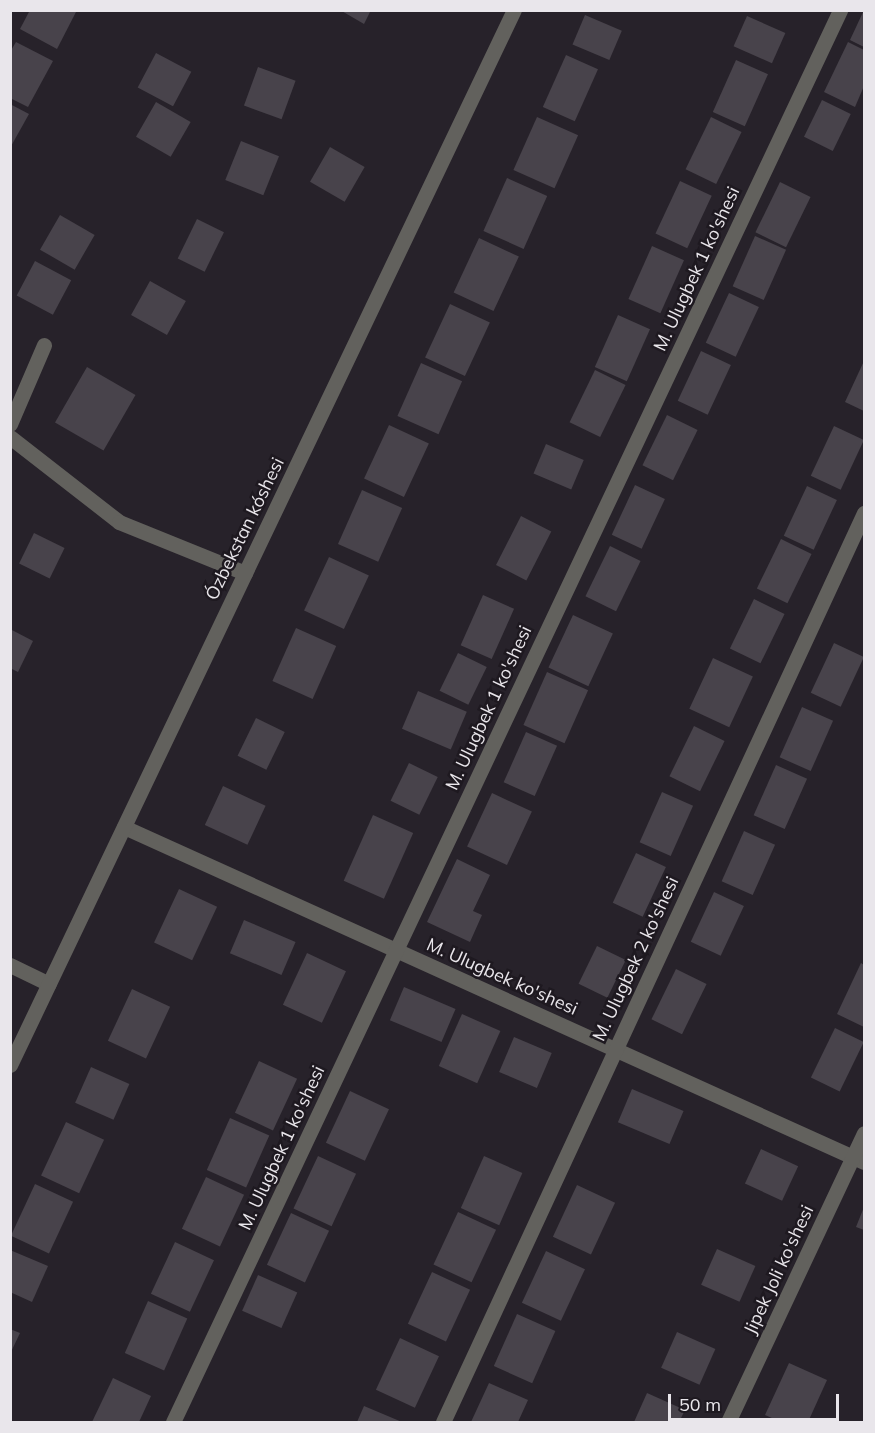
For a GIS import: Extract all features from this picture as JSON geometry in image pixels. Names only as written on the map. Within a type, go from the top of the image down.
[{"type":"street","name":"Ózbekstan kóshesi","points":[[10,1065],[514,10]]},
{"type":"street","name":"M. Ulugbek 1 ko'shesi","points":[[173,1422],[840,10]]},
{"type":"street","points":[[10,424],[44,345]]},
{"type":"street","points":[[10,437],[119,522],[245,573]]},
{"type":"street","name":"M. Ulugbek 2 ko'shesi","points":[[443,1422],[864,513]]},
{"type":"street","name":"M. Ulugbek ko'shesi","points":[[124,827],[859,1159]]},
{"type":"street","points":[[10,965],[49,984]]},
{"type":"street","name":"Jipek Joli ko'shesi","points":[[728,1422],[859,1159],[864,1133]]},
{"type":"building","points":[[30,10],[77,10],[57,49],[20,29]]},
{"type":"building","points":[[340,10],[371,10],[364,24]]},
{"type":"building","points":[[864,10],[864,47],[850,40]]},
{"type":"building","points":[[585,15],[622,31],[609,60],[572,44]]},
{"type":"building","points":[[747,16],[785,33],[772,63],[734,46]]},
{"type":"building","points":[[16,42],[53,61],[28,107],[10,98],[10,52]]},
{"type":"building","points":[[848,42],[864,50],[864,86],[855,107],[824,92]]},
{"type":"building","points":[[156,53],[191,72],[173,106],[138,87]]},
{"type":"building","points":[[566,55],[598,69],[575,121],[543,107]]},
{"type":"building","points":[[736,60],[768,74],[745,126],[713,112]]},
{"type":"building","points":[[258,67],[296,81],[282,119],[244,106]]},
{"type":"building","points":[[822,100],[851,114],[833,151],[804,137]]},
{"type":"building","points":[[156,102],[191,122],[171,157],[136,137]]},
{"type":"building","points":[[10,104],[29,114],[10,148]]},
{"type":"building","points":[[537,117],[578,135],[555,188],[513,170]]},
{"type":"building","points":[[711,117],[742,132],[716,184],[686,169]]},
{"type":"building","points":[[241,141],[279,156],[263,195],[225,180]]},
{"type":"building","points":[[330,147],[365,167],[345,202],[310,182]]},
{"type":"building","points":[[507,178],[547,196],[524,249],[483,231]]},
{"type":"building","points":[[680,181],[712,196],[687,248],[655,234]]},
{"type":"building","points":[[780,182],[811,197],[786,247],[755,232]]},
{"type":"building","points":[[60,215],[95,235],[75,270],[40,250]]},
{"type":"building","points":[[197,219],[224,232],[205,272],[178,259]]},
{"type":"building","points":[[755,236],[786,250],[764,300],[733,286]]},
{"type":"building","points":[[479,238],[519,257],[494,311],[454,292]]},
{"type":"building","points":[[652,246],[684,260],[660,313],[628,299]]},
{"type":"building","points":[[35,261],[71,280],[53,315],[17,295]]},
{"type":"building","points":[[150,281],[186,301],[167,335],[131,315]]},
{"type":"building","points":[[729,293],[759,307],[736,357],[706,343]]},
{"type":"building","points":[[450,304],[490,323],[465,376],[425,357]]},
{"type":"building","points":[[618,315],[650,329],[627,381],[595,367]]},
{"type":"building","points":[[701,351],[731,365],[708,415],[678,401]]},
{"type":"building","points":[[864,361],[864,411],[845,402]]},
{"type":"building","points":[[421,363],[462,381],[439,434],[397,416]]},
{"type":"building","points":[[87,367],[135,395],[103,450],[55,422]]},
{"type":"building","points":[[595,370],[626,385],[600,437],[570,422]]},
{"type":"building","points":[[667,415],[698,430],[673,480],[642,465]]},
{"type":"building","points":[[389,425],[429,444],[404,497],[364,478]]},
{"type":"building","points":[[834,426],[864,440],[841,490],[811,476]]},
{"type":"building","points":[[546,444],[584,460],[571,489],[533,473]]},
{"type":"building","points":[[635,485],[665,499],[642,549],[612,535]]},
{"type":"building","points":[[807,486],[837,500],[814,550],[784,536]]},
{"type":"building","points":[[362,490],[402,508],[378,562],[338,544]]},
{"type":"building","points":[[521,516],[551,531],[526,580],[496,565]]},
{"type":"building","points":[[34,533],[65,548],[50,578],[19,564]]},
{"type":"building","points":[[781,539],[812,554],[787,603],[757,588]]},
{"type":"building","points":[[610,546],[641,561],[616,611],[585,596]]},
{"type":"building","points":[[329,557],[369,576],[344,629],[304,610]]},
{"type":"building","points":[[483,595],[514,609],[492,659],[461,645]]},
{"type":"building","points":[[754,599],[785,614],[760,663],[730,648]]},
{"type":"building","points":[[573,615],[613,634],[588,686],[548,668]]},
{"type":"building","points":[[296,628],[336,646],[313,699],[272,681]]},
{"type":"building","points":[[10,629],[33,641],[18,672],[10,668]]},
{"type":"building","points":[[834,643],[864,657],[841,707],[811,693]]},
{"type":"building","points":[[458,653],[487,667],[468,705],[440,691]]},
{"type":"building","points":[[713,658],[753,677],[729,727],[689,709]]},
{"type":"building","points":[[547,672],[588,690],[565,743],[523,725]]},
{"type":"building","points":[[418,691],[467,712],[451,749],[402,729]]},
{"type":"building","points":[[802,707],[833,721],[811,771],[780,757]]},
{"type":"building","points":[[256,718],[285,732],[266,770],[238,756]]},
{"type":"building","points":[[694,726],[725,741],[700,791],[669,776]]},
{"type":"building","points":[[526,732],[557,746],[535,796],[504,782]]},
{"type":"building","points":[[409,763],[438,777],[419,815],[391,801]]},
{"type":"building","points":[[776,765],[807,779],[785,829],[754,815]]},
{"type":"building","points":[[223,786],[266,806],[247,845],[205,825]]},
{"type":"building","points":[[662,792],[693,806],[671,856],[640,842]]},
{"type":"building","points":[[492,793],[532,812],[507,865],[467,846]]},
{"type":"building","points":[[373,815],[413,833],[384,899],[344,881]]},
{"type":"building","points":[[744,831],[775,845],[753,895],[722,881]]},
{"type":"building","points":[[636,853],[666,867],[643,917],[613,903]]},
{"type":"building","points":[[457,859],[490,875],[473,911],[482,915],[470,942],[427,922]]},
{"type":"building","points":[[179,889],[217,907],[192,960],[154,942]]},
{"type":"building","points":[[714,892],[744,906],[721,956],[691,942]]},
{"type":"building","points":[[244,920],[296,942],[281,975],[230,953]]},
{"type":"building","points":[[597,946],[626,960],[607,998],[579,984]]},
{"type":"building","points":[[307,953],[346,971],[322,1023],[283,1005]]},
{"type":"building","points":[[861,963],[864,965],[864,1027],[837,1014]]},
{"type":"building","points":[[676,969],[707,984],[682,1034],[651,1019]]},
{"type":"building","points":[[404,987],[456,1009],[441,1042],[390,1020]]},
{"type":"building","points":[[132,989],[170,1007],[146,1058],[108,1041]]},
{"type":"building","points":[[462,1014],[500,1031],[477,1083],[439,1066]]},
{"type":"building","points":[[835,1028],[864,1042],[840,1091],[811,1077]]},
{"type":"building","points":[[514,1037],[552,1053],[537,1088],[499,1072]]},
{"type":"building","points":[[259,1061],[297,1079],[273,1130],[235,1113]]},
{"type":"building","points":[[91,1067],[129,1084],[114,1120],[75,1103]]},
{"type":"building","points":[[632,1089],[684,1111],[669,1144],[618,1122]]},
{"type":"building","points":[[350,1091],[389,1109],[365,1161],[326,1143]]},
{"type":"building","points":[[230,1118],[269,1135],[246,1188],[207,1170]]},
{"type":"building","points":[[66,1122],[104,1140],[79,1193],[41,1175]]},
{"type":"building","points":[[761,1149],[798,1166],[782,1201],[745,1183]]},
{"type":"building","points":[[318,1156],[356,1174],[332,1226],[293,1209]]},
{"type":"building","points":[[484,1156],[522,1173],[499,1225],[461,1208]]},
{"type":"building","points":[[206,1177],[244,1195],[220,1246],[182,1229]]},
{"type":"building","points":[[35,1184],[73,1202],[49,1253],[11,1236]]},
{"type":"building","points":[[577,1185],[615,1203],[591,1254],[553,1237]]},
{"type":"building","points":[[864,1207],[864,1230],[856,1227]]},
{"type":"building","points":[[458,1212],[496,1230],[472,1282],[433,1265]]},
{"type":"building","points":[[291,1213],[329,1231],[305,1282],[267,1265]]},
{"type":"building","points":[[175,1242],[214,1260],[190,1312],[151,1294]]},
{"type":"building","points":[[717,1249],[755,1266],[740,1302],[701,1285]]},
{"type":"building","points":[[10,1250],[48,1266],[32,1302],[10,1292]]},
{"type":"building","points":[[546,1251],[585,1269],[561,1321],[522,1303]]},
{"type":"building","points":[[432,1272],[470,1290],[446,1341],[408,1324]]},
{"type":"building","points":[[258,1275],[297,1292],[281,1328],[242,1311]]},
{"type":"building","points":[[148,1301],[187,1318],[164,1371],[125,1353]]},
{"type":"building","points":[[517,1314],[555,1331],[532,1383],[494,1366]]},
{"type":"building","points":[[10,1329],[20,1333],[10,1354]]},
{"type":"building","points":[[677,1332],[715,1349],[700,1385],[661,1368]]},
{"type":"building","points":[[400,1338],[439,1356],[415,1408],[376,1390]]},
{"type":"building","points":[[789,1363],[827,1380],[808,1422],[781,1422],[765,1415]]},
{"type":"building","points":[[113,1378],[151,1396],[139,1422],[92,1422]]},
{"type":"building","points":[[489,1383],[528,1400],[518,1422],[471,1422]]},
{"type":"building","points":[[647,1393],[685,1410],[679,1422],[634,1422]]},
{"type":"building","points":[[364,1406],[402,1422],[357,1422]]}]
